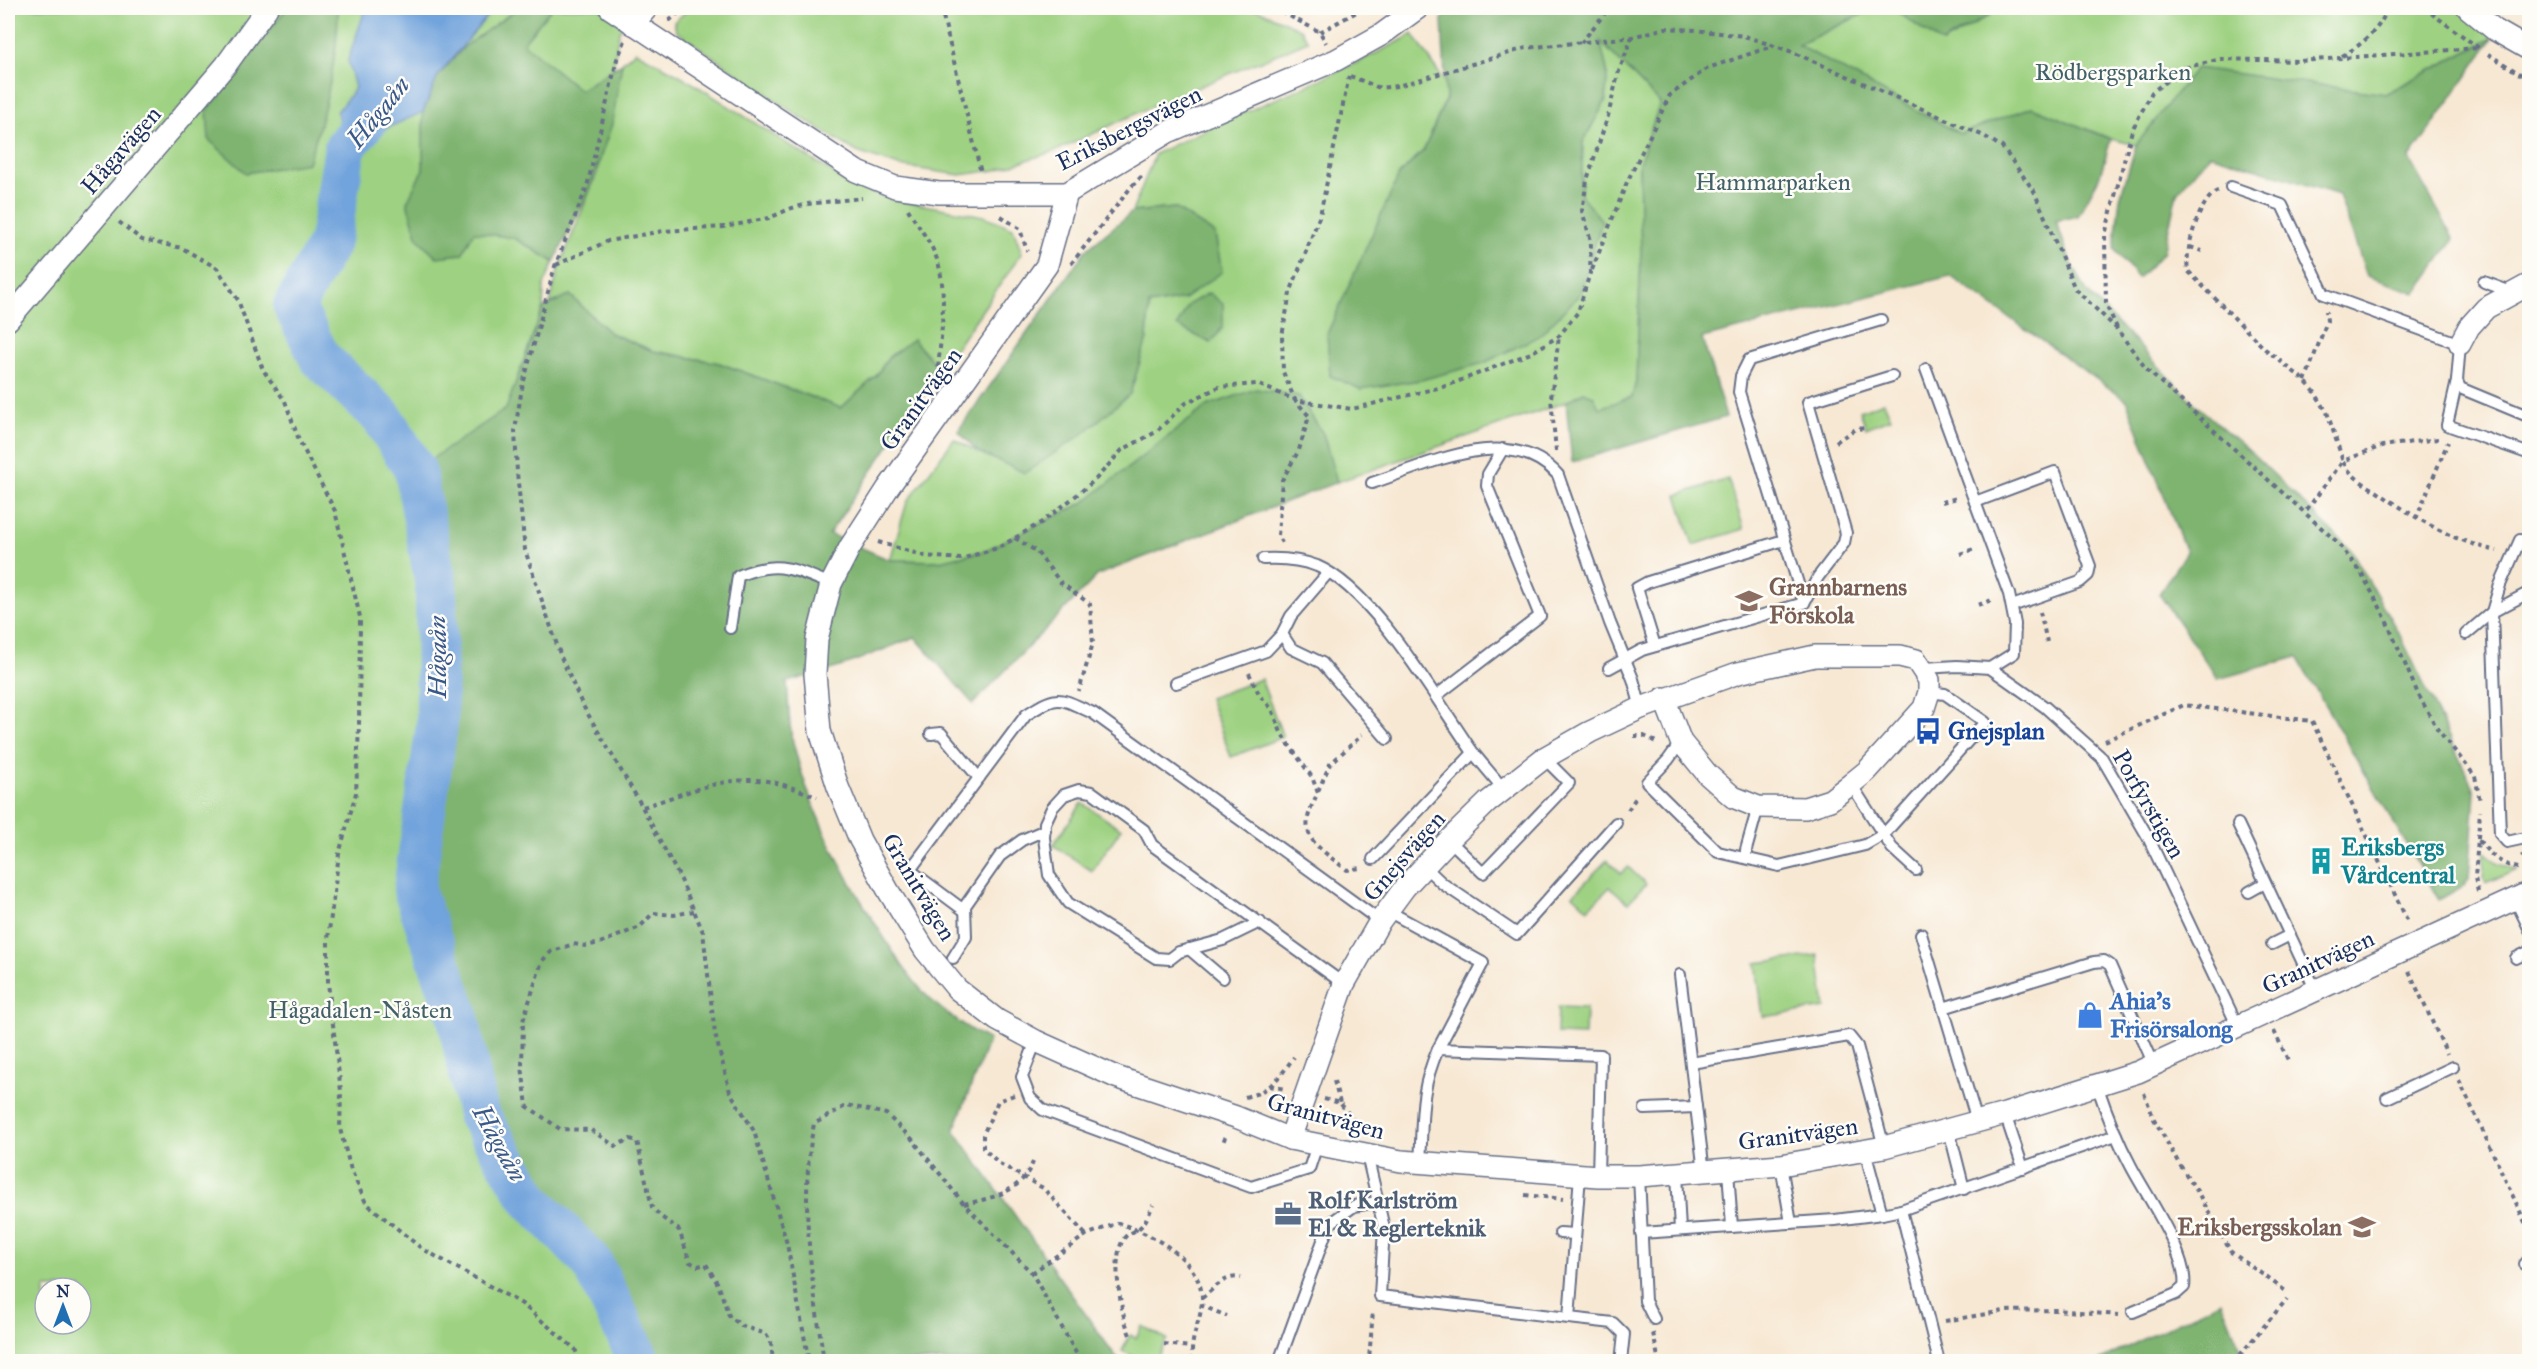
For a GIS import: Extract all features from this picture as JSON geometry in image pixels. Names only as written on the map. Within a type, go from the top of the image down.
[{"type":"street","name":"Hågavägen","points":[[8,320],[226,65],[267,8]]},
{"type":"street","points":[[610,8],[633,24],[647,8]]},
{"type":"street","name":"Eriksbergsvägen","points":[[633,24],[856,171],[895,187],[939,193],[1067,193],[1168,132],[1342,72],[1381,35],[1418,8]]},
{"type":"street","points":[[2468,8],[2495,30],[2529,50]]},
{"type":"street","name":"Granitvägen","points":[[1067,193],[1047,265],[888,488],[850,547],[831,584],[817,639],[815,674],[820,731],[838,787],[860,840],[889,892],[925,950],[957,989],[997,1020],[1036,1041],[1116,1077],[1236,1117],[1290,1139],[1367,1155],[1420,1163],[1589,1175],[1639,1176],[1781,1165],[1875,1149],[1949,1130],[2146,1069],[2522,895]]},
{"type":"street","points":[[2460,344],[2469,327],[2486,308],[2522,289]]},
{"type":"street","name":"Gnejsvägen","points":[[1290,1139],[1344,984],[1384,916],[1424,866],[1449,840],[1504,790],[1544,759],[1590,732],[1641,708],[1738,673],[1815,656],[1900,656],[1917,660],[1923,668]]},
{"type":"street","points":[[1664,698],[1677,748],[1733,796],[1758,807],[1805,808],[1830,800],[1867,771],[1923,708],[1929,692],[1929,680],[1923,668]]},
{"type":"lane","points":[[2231,187],[2282,205],[2324,294],[2460,344],[2457,381],[2447,425],[2529,454]]},
{"type":"lane","points":[[2484,282],[2522,289]]},
{"type":"lane","points":[[1804,603],[1739,392],[1741,376],[1749,360],[1881,320]]},
{"type":"lane","points":[[1923,668],[1957,666],[1990,668],[2014,653],[2015,624],[2012,606],[1926,369]]},
{"type":"lane","points":[[1609,668],[1624,658],[1655,646],[1804,603],[1818,577],[1844,543],[1846,533],[1808,402],[1892,376]]},
{"type":"lane","points":[[2457,381],[2460,388],[2529,417]]},
{"type":"lane","points":[[1436,696],[1540,616],[1487,486],[1488,474],[1503,449]]},
{"type":"lane","points":[[1372,483],[1476,450],[1503,449],[1533,457],[1548,464],[1558,475],[1641,708]]},
{"type":"lane","points":[[1975,502],[2055,472],[2090,566],[2088,575],[2080,582],[2012,606]]},
{"type":"lane","points":[[1655,646],[1637,588],[1648,582],[1785,540]]},
{"type":"lane","points":[[2520,540],[2500,585],[2492,612],[2500,834],[2507,842],[2529,837]]},
{"type":"lane","points":[[1263,560],[1288,558],[1318,566],[1346,584],[1384,625],[1436,696],[1473,753],[1504,790]]},
{"type":"lane","points":[[730,628],[738,576],[759,567],[785,566],[831,584]]},
{"type":"lane","points":[[1176,683],[1266,651],[1282,634],[1291,616],[1328,573]]},
{"type":"lane","points":[[2466,634],[2492,612],[2529,592]]},
{"type":"lane","points":[[1282,634],[1291,648],[1322,663],[1387,739]]},
{"type":"lane","name":"Porfyrstigen","points":[[1990,668],[2045,707],[2102,759],[2148,837],[2238,1027]]},
{"type":"lane","points":[[1677,748],[1647,782],[1718,852],[1779,866],[1865,845],[1884,834],[1985,722],[1945,694],[1929,692]]},
{"type":"lane","points":[[965,911],[910,870],[1026,715],[1047,701],[1059,698],[1094,713],[1384,916],[1483,963],[1438,1049],[1429,1072],[1423,1095],[1420,1163]]},
{"type":"lane","points":[[931,734],[940,733],[979,778]]},
{"type":"lane","points":[[1373,859],[1473,753]]},
{"type":"lane","points":[[1449,840],[1483,873],[1569,783],[1544,759]]},
{"type":"lane","points":[[1851,784],[1892,848],[1916,870]]},
{"type":"lane","points":[[1260,922],[1204,947],[1179,952],[1170,959],[1156,958],[1068,903],[1049,875],[1045,830],[1052,808],[1064,795],[1079,790],[1092,792],[1144,830],[1152,845],[1260,922],[1344,984]]},
{"type":"lane","points":[[1746,858],[1746,850],[1758,807]]},
{"type":"lane","points":[[1424,866],[1443,884],[1517,934],[1616,823]]},
{"type":"lane","points":[[2238,824],[2316,991]]},
{"type":"lane","points":[[953,958],[966,937],[965,906],[1000,856],[1022,840],[1045,830]]},
{"type":"lane","points":[[2249,892],[2265,883]]},
{"type":"lane","points":[[2522,895],[2529,930]]},
{"type":"lane","points":[[1921,934],[1977,1121]]},
{"type":"lane","points":[[2272,944],[2290,935]]},
{"type":"lane","points":[[1189,949],[1222,978]]},
{"type":"lane","points":[[2516,958],[2529,951]]},
{"type":"lane","points":[[1943,1008],[2094,962],[2104,961],[2110,965],[2146,1069]]},
{"type":"lane","points":[[1680,975],[1704,1172]]},
{"type":"lane","points":[[1690,1063],[1849,1036],[1857,1046],[1875,1149],[1882,1214]]},
{"type":"lane","points":[[1036,1041],[1022,1077],[1030,1098],[1043,1110],[1251,1187],[1309,1169],[1317,1145]]},
{"type":"lane","points":[[1438,1049],[1601,1054],[1589,1175],[1575,1234],[1569,1318]]},
{"type":"lane","points":[[2387,1098],[2453,1067]]},
{"type":"lane","points":[[2097,1085],[2116,1135],[2170,1237],[2186,1277],[2184,1287],[2176,1294],[2133,1312]]},
{"type":"lane","points":[[1645,1109],[1696,1107]]},
{"type":"lane","points":[[2005,1113],[2023,1168]]},
{"type":"lane","points":[[1949,1130],[1964,1189]]},
{"type":"lane","points":[[1641,1233],[1791,1223],[1882,1214],[1964,1189],[2116,1135]]},
{"type":"lane","points":[[1367,1155],[1384,1228],[1380,1296],[1613,1323],[1624,1334],[1621,1362]]},
{"type":"lane","points":[[1781,1165],[1791,1223]]},
{"type":"lane","points":[[1728,1170],[1732,1227]]},
{"type":"lane","points":[[1677,1174],[1680,1230]]},
{"type":"lane","points":[[1639,1176],[1645,1300],[1654,1319]]},
{"type":"lane","points":[[1279,1362],[1329,1224],[1354,1206],[1378,1207],[1392,1214]]},
{"type":"lane","points":[[1901,1210],[1939,1362]]},
{"type":"lane","points":[[1560,1233],[1575,1234]]},
{"type":"path","points":[[941,8],[987,194]]},
{"type":"path","points":[[1274,8],[1320,32],[1342,72],[1320,215],[1290,293],[1282,336],[1283,372],[1295,400],[1309,416],[1299,450],[1282,480],[1278,536],[1288,558]]},
{"type":"path","points":[[1320,32],[1364,8]]},
{"type":"path","points":[[1581,43],[1609,8]]},
{"type":"path","points":[[2338,57],[2361,45],[2377,28],[2388,8]]},
{"type":"path","points":[[633,24],[617,59],[587,187],[555,266],[522,388],[515,430],[525,550],[561,657],[582,704],[643,807],[681,880],[703,932],[715,1034],[730,1092],[753,1131],[787,1244],[809,1362]]},
{"type":"path","points":[[1342,72],[1380,88],[1398,86],[1526,48],[1632,37],[1666,28],[1695,30],[1744,36],[1774,46],[1957,124],[2002,147],[2034,191],[2075,289],[2117,329],[2147,370],[2337,542],[2362,574],[2438,730],[2475,776],[2481,803],[2475,878],[2480,891],[2469,895]]},
{"type":"path","points":[[1590,273],[1591,241],[1582,211],[1587,180],[1608,116],[1618,74],[1632,37]]},
{"type":"path","points":[[878,532],[874,540],[925,556],[961,560],[998,548],[1042,522],[1095,480],[1122,450],[1156,432],[1186,403],[1219,387],[1257,384],[1295,400],[1352,409],[1446,386],[1531,353],[1559,336],[1578,312],[1590,273],[1627,182],[1670,95],[1708,68],[1774,46]]},
{"type":"path","points":[[2117,329],[2106,304],[2104,235],[2132,130],[2152,92],[2184,68],[2221,59],[2300,61],[2478,48]]},
{"type":"path","points":[[1342,72],[1360,70]]},
{"type":"path","points":[[1069,266],[1132,186],[1148,170]]},
{"type":"path","points":[[555,266],[608,241],[663,231],[725,227],[769,218],[808,204],[879,197],[895,187],[939,264],[942,285],[936,386]]},
{"type":"path","points":[[2231,187],[2212,193],[2205,202],[2186,260],[2188,271],[2265,349],[2305,381],[2327,412],[2343,460],[2357,480],[2416,519],[2458,540],[2497,551],[2512,547],[2520,540],[2529,513]]},
{"type":"path","points":[[103,210],[142,240],[182,248],[217,268],[238,300],[263,370],[285,401],[298,440],[335,511],[360,617],[356,793],[339,854],[328,939],[328,983],[341,1091],[340,1129],[351,1170],[366,1203],[421,1248],[522,1304],[575,1349],[580,1362]]},
{"type":"path","points":[[2190,247],[2202,251]]},
{"type":"path","points":[[2305,381],[2327,321],[2324,294]]},
{"type":"path","points":[[1558,475],[1551,398],[1559,336]]},
{"type":"path","points":[[1821,446],[1839,441],[1855,429],[1866,428]]},
{"type":"path","points":[[2305,512],[2343,460],[2382,446],[2428,439],[2449,440],[2416,519]]},
{"type":"path","points":[[1015,538],[1036,551],[1061,584],[1090,604],[1093,643],[1084,681],[1073,704]]},
{"type":"path","points":[[2036,597],[2047,642]]},
{"type":"path","points":[[1244,659],[1252,682],[1272,709],[1282,735],[1312,777],[1318,793]]},
{"type":"path","points":[[2090,747],[2184,705],[2313,721],[2408,922]]},
{"type":"path","points":[[1373,859],[1364,867],[1347,870],[1314,842],[1307,833],[1306,820],[1330,764],[1343,750],[1375,725]]},
{"type":"path","points":[[1628,736],[1644,736],[1677,748]]},
{"type":"path","points":[[643,807],[694,790],[752,779],[788,786],[817,797]]},
{"type":"path","points":[[694,911],[674,915],[653,912],[640,927],[600,943],[585,946],[573,944],[551,952],[542,961],[522,1021],[522,1066],[527,1106],[560,1129],[591,1130],[615,1146],[630,1139],[637,1142],[652,1207],[678,1230],[690,1262],[698,1266],[706,1264],[718,1284],[729,1316],[742,1326],[766,1334],[771,1342],[773,1362]]},
{"type":"path","points":[[2399,926],[2418,917]]},
{"type":"path","points":[[2265,1015],[2289,1062]]},
{"type":"path","points":[[1270,1086],[1281,1076],[1296,1052]]},
{"type":"path","points":[[2146,1069],[2154,1119],[2178,1162],[2198,1191],[2217,1230],[2231,1252],[2287,1292]]},
{"type":"path","points":[[1334,1079],[1340,1103]]},
{"type":"path","points":[[1027,1090],[998,1101],[983,1135],[983,1148],[990,1157],[1043,1188],[1086,1235]]},
{"type":"path","points":[[824,1362],[814,1291],[807,1197],[807,1157],[814,1124],[847,1105],[886,1114],[912,1139],[964,1204],[1032,1273],[1081,1362]]},
{"type":"path","points":[[964,1204],[993,1198],[1017,1185],[1026,1178],[1033,1162]]},
{"type":"path","points":[[1130,1335],[1119,1296],[1119,1248],[1126,1236],[1138,1229],[1147,1219],[1153,1205]]},
{"type":"path","points":[[1032,1273],[1086,1235],[1118,1223],[1138,1229],[1178,1256],[1191,1268],[1199,1282],[1202,1298],[1190,1347],[1193,1362]]},
{"type":"path","points":[[1202,1298],[1223,1280],[1233,1276],[1241,1278]]},
{"type":"path","points":[[1370,1361],[1372,1313],[1380,1296]]},
{"type":"path","points":[[2234,1362],[2288,1299]]},
{"type":"path","points":[[1200,1305],[1227,1316]]},
{"type":"path","points":[[1930,1325],[1957,1317],[2004,1311],[2055,1310],[2114,1316],[2133,1312]]},
{"type":"path","points":[[1164,1344],[1190,1347]]},
{"type":"green space","name":"Hågadalen-Nåsten","points":[[8,8],[640,8],[619,31],[601,147],[550,260],[554,262],[544,285],[543,308],[515,385],[982,1361],[8,1361]]},
{"type":"green space","points":[[287,8],[338,8],[336,48],[325,106],[308,163],[246,173],[209,140],[207,110]]},
{"type":"green space","points":[[518,8],[552,8],[523,43],[580,90],[622,63],[612,124],[587,195],[554,262],[514,238],[474,232],[462,254],[437,257],[418,239],[407,202],[423,169],[423,112],[438,76],[464,47]]},
{"type":"green space","points":[[690,8],[1254,8],[1300,29],[1308,41],[1146,109],[1058,150],[996,170],[960,175],[899,166],[857,152],[797,115],[676,31],[674,22]]},
{"type":"green space","name":"Hammarparken","points":[[1455,8],[1875,8],[1798,45],[1960,134],[2032,107],[2111,139],[2099,178],[2078,216],[2056,221],[2069,258],[2087,292],[2197,406],[2256,457],[2351,550],[2402,639],[2475,791],[2469,879],[2465,885],[2439,900],[2297,657],[2218,679],[2159,594],[2186,552],[2126,400],[1950,276],[1702,338],[1726,417],[1572,462],[1566,402],[1584,392],[1594,396],[1599,408],[1632,397],[1636,382],[1641,255],[1639,164],[1660,103],[1600,41],[1607,70],[1606,100],[1583,142],[1581,195],[1602,221],[1580,294],[1539,336],[1484,363],[1421,380],[1360,389],[1330,376],[1327,334],[1399,175],[1424,150],[1446,99],[1442,19]]},
{"type":"green space","name":"Rödbergsparken","points":[[1875,8],[1892,8],[1942,43],[1990,15],[1990,8],[2462,8],[2493,38],[2385,94],[2197,68],[2136,145],[2111,139],[2032,107],[1960,134],[1797,45]]},
{"type":"green space","points":[[1892,8],[1990,8],[1990,15],[1942,43]]},
{"type":"green space","points":[[1413,34],[1445,82],[1446,98],[1424,150],[1399,175],[1581,195],[1583,142],[1606,100],[1607,70],[1599,40],[1660,103],[1639,164],[1641,255],[1636,382],[1632,397],[1599,409],[1584,392],[1566,402],[1337,482],[1323,434],[1115,480],[1083,503],[984,551],[939,561],[890,560],[907,502],[954,439],[1025,472],[1147,339],[1149,305],[1184,299],[1175,208],[1132,212],[1155,154],[1382,51]]},
{"type":"green space","points":[[2493,38],[2409,159],[2454,239],[2416,293],[2367,276],[2339,195],[2210,154],[2177,193],[2163,253],[2138,278],[2114,249],[2120,198],[2136,145],[2196,68],[2385,94]]},
{"type":"green space","points":[[635,51],[683,77],[855,187],[890,199],[984,216],[1013,228],[1022,253],[949,358],[933,362],[913,340],[889,357],[876,376],[841,408],[719,363],[653,351],[610,333],[570,295],[550,304],[558,271],[597,173],[622,63]]},
{"type":"green space","points":[[1175,208],[1215,234],[1222,272],[1184,299],[1149,305],[1147,339],[1130,394],[1080,436],[1025,473],[978,452],[958,431],[1085,251],[1132,212]]},
{"type":"green space","points":[[1209,293],[1223,304],[1223,327],[1211,343],[1177,326],[1189,304]]},
{"type":"green space","points":[[570,295],[610,333],[653,351],[719,363],[841,408],[876,376],[889,357],[913,339],[940,370],[829,534],[890,560],[939,561],[984,551],[1083,503],[1207,406],[1256,389],[1299,396],[1323,434],[1337,482],[1098,575],[973,704],[915,637],[840,667],[787,682],[790,727],[800,767],[817,815],[851,884],[895,955],[922,990],[950,1016],[989,1040],[954,1130],[1119,1361],[640,1361],[592,1263],[531,1200],[478,1114],[457,1013],[414,890],[437,724],[436,585],[415,470],[506,409],[543,308]]},
{"type":"green space","points":[[1884,402],[1891,418],[1866,428],[1860,411]]},
{"type":"green space","points":[[1728,479],[1744,529],[1693,545],[1677,495]]},
{"type":"green space","points":[[1261,679],[1283,737],[1231,757],[1209,698]]},
{"type":"green space","points":[[1082,803],[1121,829],[1092,871],[1053,845]]},
{"type":"green space","points":[[2485,852],[2499,864],[2517,870],[2486,883],[2483,878]]},
{"type":"green space","points":[[1607,860],[1621,873],[1628,867],[1646,884],[1628,903],[1610,887],[1588,909],[1573,895]]},
{"type":"green space","points":[[1818,955],[1825,1008],[1763,1017],[1756,963]]},
{"type":"green space","points":[[1558,1007],[1586,1008],[1585,1035],[1557,1034]]},
{"type":"green space","points":[[2221,1301],[2241,1349],[2229,1361],[2099,1361]]},
{"type":"green space","points":[[1142,1326],[1167,1339],[1155,1361],[1143,1361],[1122,1351],[1130,1335],[1136,1338]]},
{"type":"water","points":[[494,8],[438,76],[423,112],[345,147],[337,112],[355,88],[348,60],[365,10]]},
{"type":"waterway","name":"Hågaån","points":[[381,103],[345,147],[330,241],[294,306],[320,358],[382,417],[415,470],[436,585],[437,724],[414,890],[457,1013],[478,1114],[531,1200],[592,1263],[640,1362]]},
{"type":"place","name":"Grannbarnens Förskola","points":[[1749,601]]},
{"type":"place","name":"Gnejsplan","points":[[1928,731]]},
{"type":"place","name":"Eriksbergs Vårdcentral","points":[[2321,861]]},
{"type":"place","name":"Ahia's Frisörsalong","points":[[2090,1015]]},
{"type":"place","name":"Rolf Karlström El & Reglerteknik","points":[[1288,1214]]},
{"type":"place","name":"Eriksbergsskolan","points":[[2362,1227]]}]
